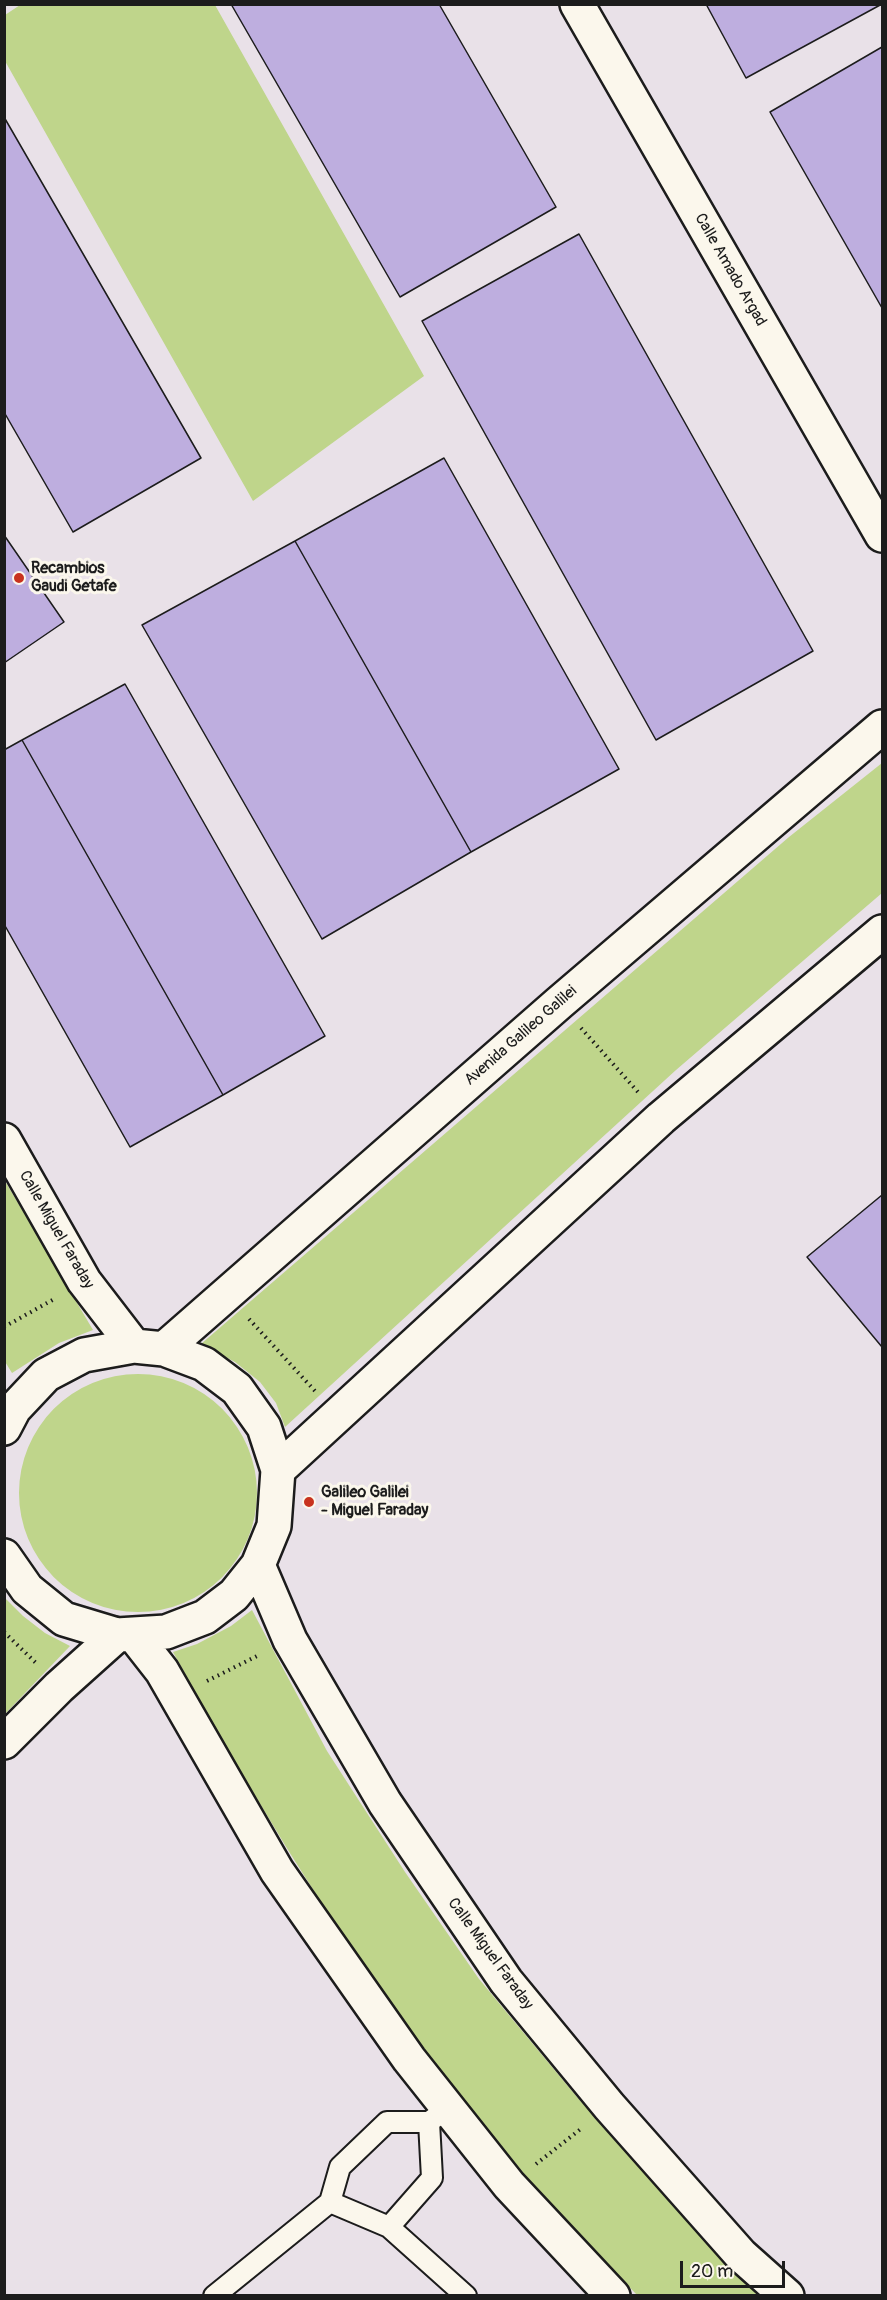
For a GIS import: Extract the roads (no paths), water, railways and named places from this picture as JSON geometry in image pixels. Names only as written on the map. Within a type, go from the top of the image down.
[{"type":"street","name":"Calle Amado Argad","points":[[577,4],[882,535]]},
{"type":"street","name":"Avenida Galileo Galilei","points":[[149,1347],[226,1294],[559,1002],[882,727]]},
{"type":"street","points":[[278,1470],[661,1118],[882,932]]},
{"type":"street","name":"Calle Miguel Faraday","points":[[4,1140],[84,1281],[149,1347]]},
{"type":"street","points":[[4,1556],[27,1589],[64,1619],[125,1635],[166,1632],[205,1617],[234,1595],[258,1565],[274,1526],[278,1470],[264,1427],[237,1389],[204,1364],[149,1347],[84,1355],[46,1375],[14,1409],[5,1426]]},
{"type":"street","name":"Calle Miguel Faraday","points":[[258,1565],[291,1640],[385,1803],[506,1981],[609,2106],[741,2255],[787,2295]]},
{"type":"street","points":[[4,1742],[59,1687],[125,1635]]},
{"type":"street","points":[[125,1635],[162,1671],[277,1871],[409,2059],[439,2115],[510,2185],[613,2295]]},
{"type":"lane","points":[[214,2295],[330,2202],[340,2167],[387,2122],[439,2115],[432,2178],[389,2227]]},
{"type":"lane","points":[[330,2202],[389,2227],[466,2295]]},
{"type":"place","name":"Recambios Gaudi Getafe","points":[[19,578]]},
{"type":"place","name":"Galileo Galilei - Miguel Faraday","points":[[309,1502]]}]
